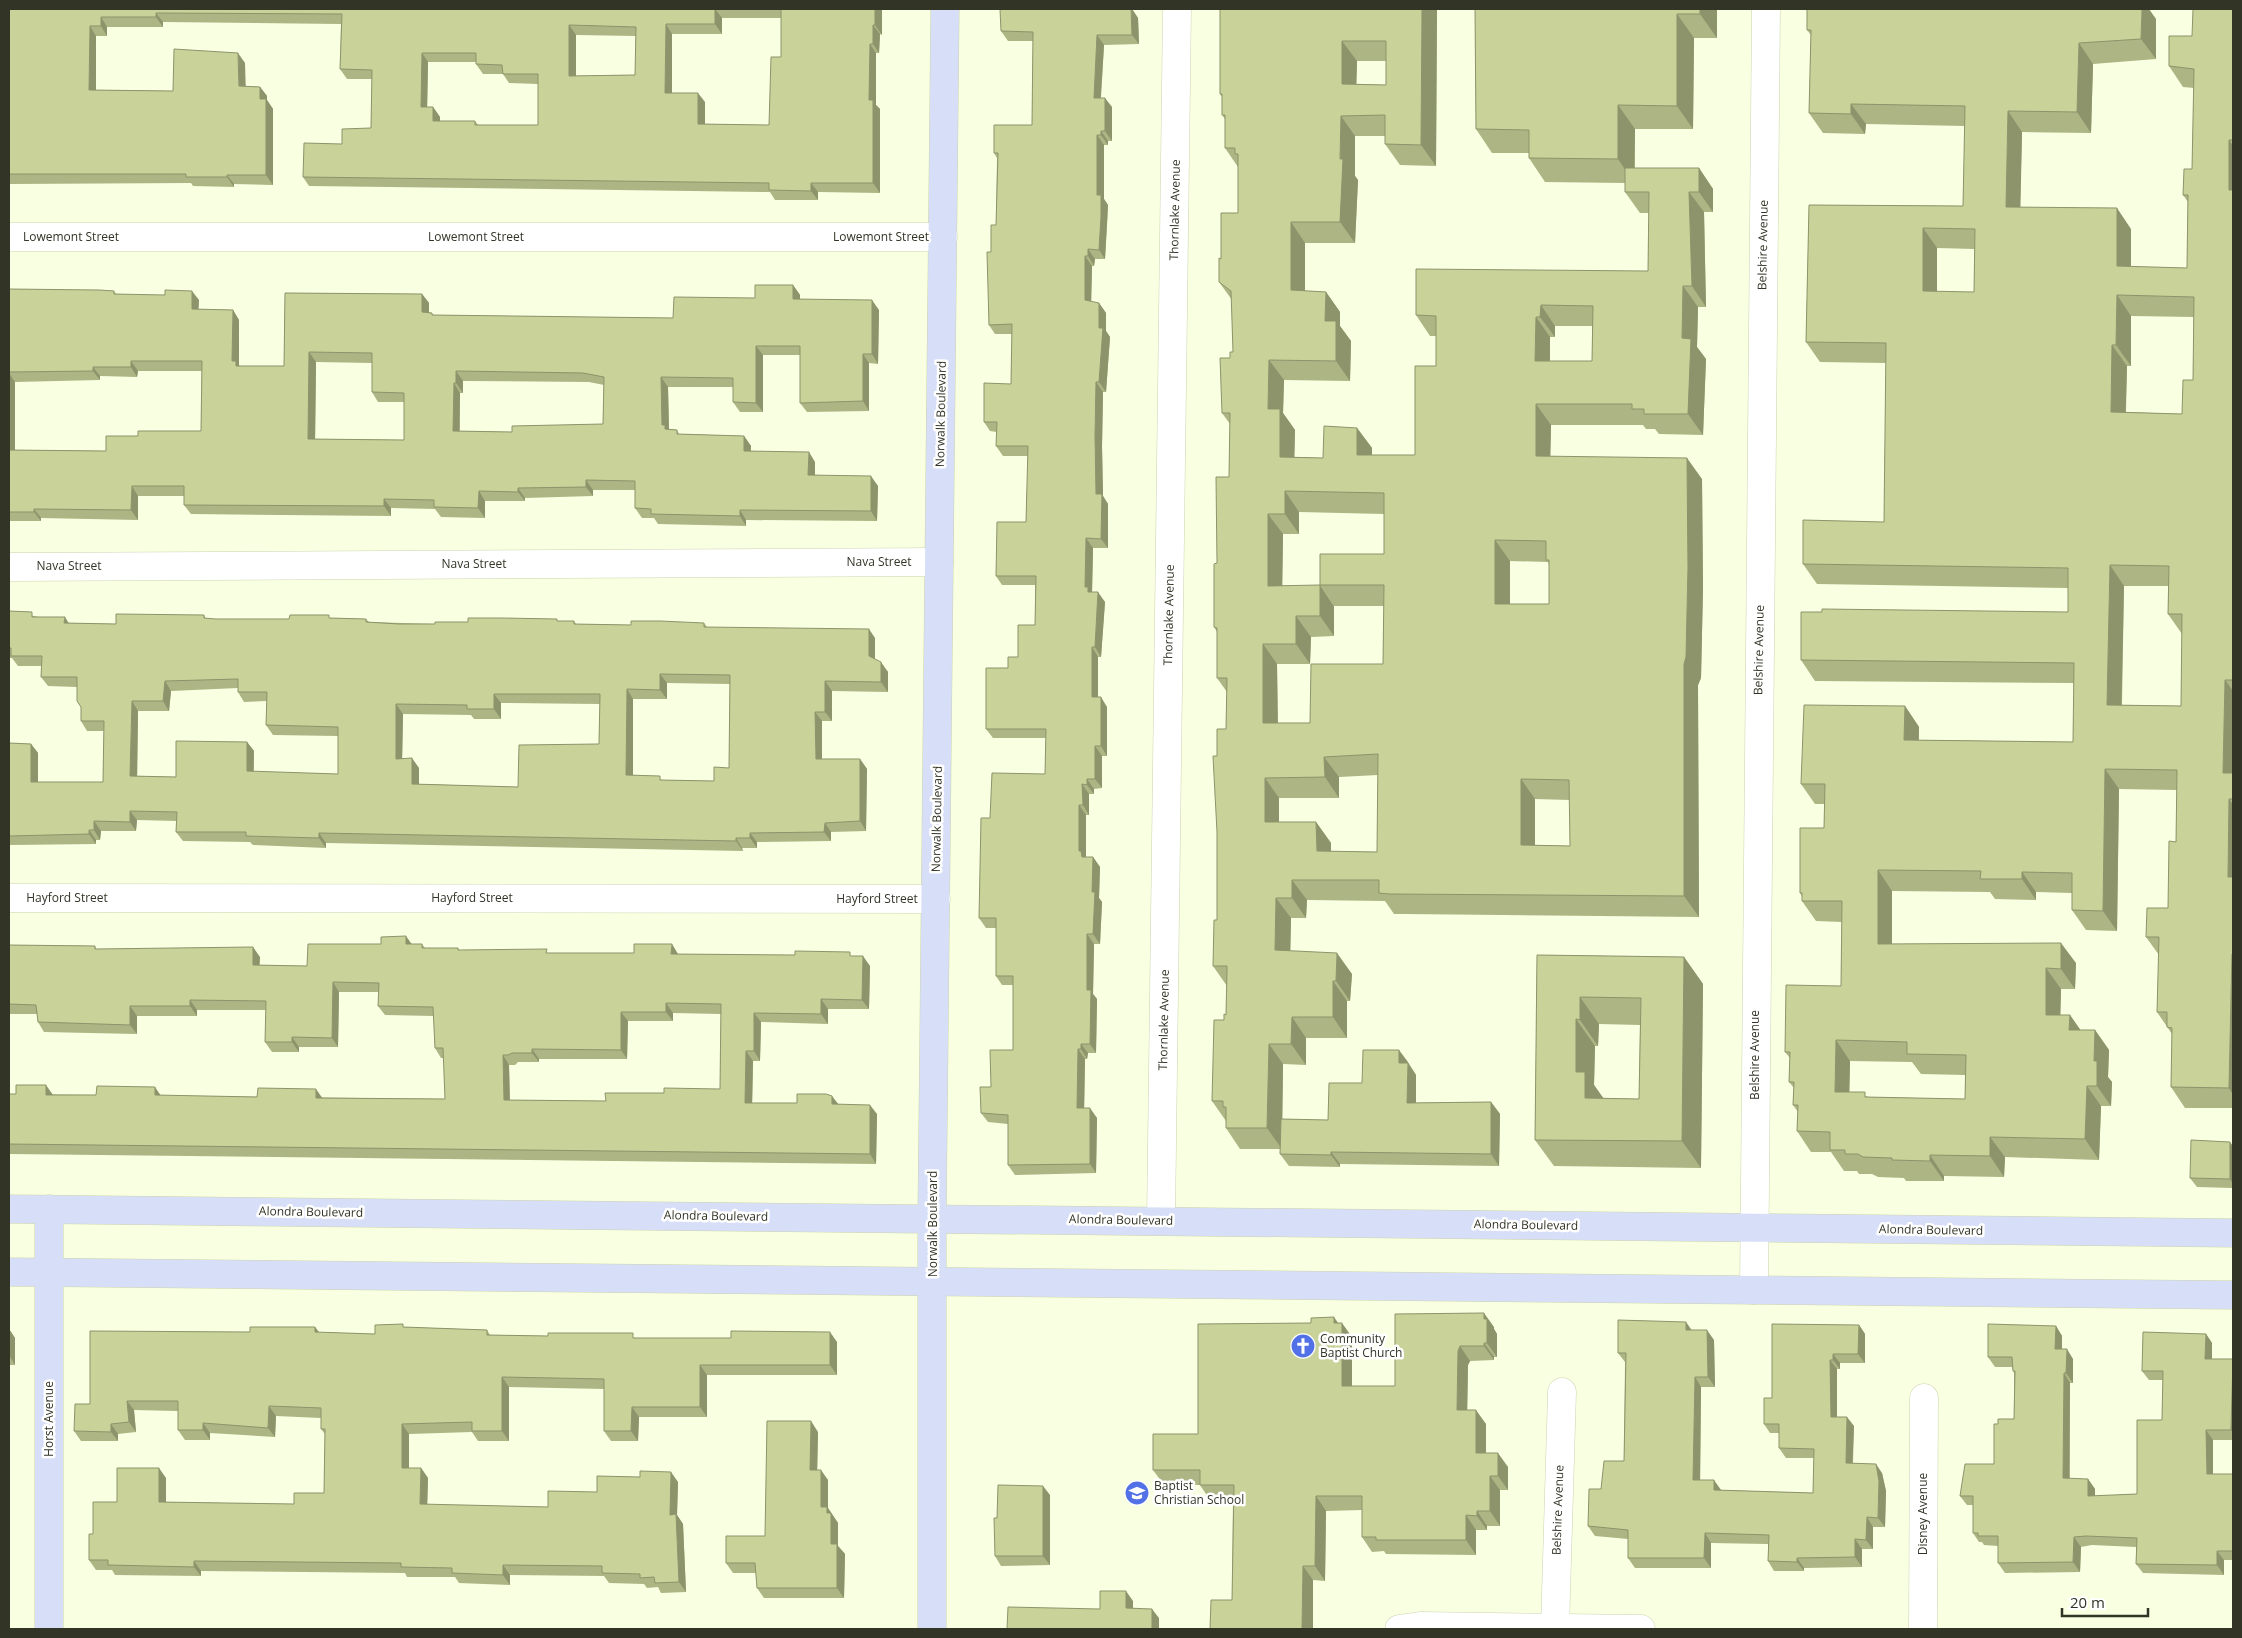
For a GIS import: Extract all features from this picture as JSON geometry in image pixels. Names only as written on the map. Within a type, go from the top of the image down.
[{"type":"main road","name":"Norwalk Boulevard","points":[[932,1629],[932,1218],[945,9]]},
{"type":"main road","name":"Alondra Boulevard","points":[[9,1208],[2233,1233]]},
{"type":"main road","name":"Horst Avenue","points":[[49,1209],[49,1629]]},
{"type":"main road","points":[[9,1272],[2233,1295]]},
{"type":"street","name":"Thornlake Avenue","points":[[1161,1221],[1177,9]]},
{"type":"street","name":"Belshire Avenue","points":[[1754,1290],[1766,9]]},
{"type":"street","name":"Lowemont Street","points":[[9,237],[943,237]]},
{"type":"street","name":"Nava Street","points":[[9,567],[939,562]]},
{"type":"street","name":"Hayford Street","points":[[9,898],[936,899]]},
{"type":"street","name":"Belshire Avenue","points":[[1555,1628],[1562,1392]]},
{"type":"street","name":"Disney Avenue","points":[[1923,1629],[1924,1398]]},
{"type":"street","points":[[1399,1629],[1420,1626],[1641,1629]]},
{"type":"building","points":[[9,9],[715,9],[715,24],[666,24],[665,93],[698,93],[698,124],[769,125],[771,57],[781,57],[781,9],[875,9],[873,44],[870,44],[869,100],[873,100],[873,183],[811,183],[811,191],[769,190],[769,183],[303,177],[304,143],[342,144],[342,129],[371,128],[372,70],[340,69],[342,14],[156,13],[156,17],[101,17],[101,26],[90,26],[89,90],[173,91],[174,49],[238,53],[239,86],[260,87],[260,99],[266,99],[266,175],[186,177],[186,174],[9,174]],"holes":[[[569,25],[636,27],[635,75],[569,76]],[[422,53],[476,53],[476,64],[502,65],[503,74],[538,74],[538,125],[475,125],[475,121],[433,121],[433,107],[421,107]]]},
{"type":"building","points":[[1000,9],[1131,9],[1132,35],[1097,35],[1094,98],[1105,98],[1105,131],[1101,131],[1101,135],[1097,135],[1097,195],[1101,195],[1101,217],[1099,250],[1088,249],[1088,256],[1085,256],[1085,300],[1099,303],[1099,328],[1103,328],[1099,382],[1096,382],[1095,436],[1096,494],[1102,494],[1101,539],[1086,538],[1085,587],[1088,587],[1088,592],[1098,592],[1095,647],[1092,647],[1092,697],[1101,697],[1101,746],[1095,746],[1095,779],[1087,779],[1087,785],[1082,784],[1083,805],[1079,805],[1079,851],[1081,851],[1082,857],[1093,857],[1092,892],[1095,892],[1093,934],[1087,934],[1087,990],[1091,990],[1090,1044],[1081,1044],[1081,1049],[1078,1049],[1077,1108],[1090,1108],[1090,1164],[1008,1165],[1008,1115],[981,1113],[980,1087],[991,1087],[990,1050],[1013,1050],[1013,976],[996,976],[996,918],[979,918],[981,818],[990,818],[992,773],[1045,774],[1046,729],[986,729],[986,668],[1008,668],[1008,657],[1018,657],[1018,625],[1035,625],[1036,576],[996,576],[997,522],[1026,522],[1028,446],[996,446],[997,422],[984,422],[984,383],[1011,384],[1012,324],[989,325],[987,252],[991,252],[991,225],[996,225],[998,153],[994,153],[994,125],[1032,125],[1033,32],[1001,31]]},
{"type":"building","points":[[1220,9],[1422,9],[1421,145],[1385,144],[1385,115],[1341,116],[1340,159],[1343,159],[1340,222],[1291,222],[1291,290],[1326,292],[1325,321],[1336,321],[1336,361],[1269,360],[1268,409],[1280,409],[1280,457],[1323,458],[1324,426],[1357,428],[1357,455],[1415,455],[1415,366],[1436,366],[1436,316],[1416,315],[1416,269],[1648,271],[1649,192],[1625,192],[1625,168],[1699,168],[1699,192],[1689,192],[1692,286],[1683,286],[1682,338],[1691,339],[1688,414],[1644,414],[1644,409],[1632,409],[1632,404],[1536,404],[1536,456],[1687,458],[1688,568],[1686,657],[1684,664],[1684,896],[1389,894],[1379,893],[1379,880],[1292,880],[1292,898],[1276,898],[1275,950],[1337,953],[1336,981],[1333,981],[1333,1017],[1292,1017],[1291,1044],[1269,1044],[1267,1128],[1226,1128],[1226,1107],[1223,1107],[1223,1101],[1212,1101],[1214,1020],[1224,1020],[1224,1014],[1226,1015],[1227,969],[1227,966],[1213,966],[1214,920],[1217,920],[1217,832],[1213,756],[1217,756],[1217,729],[1226,729],[1227,678],[1217,678],[1217,628],[1214,627],[1214,564],[1217,563],[1216,477],[1229,477],[1230,413],[1222,413],[1220,358],[1230,358],[1230,352],[1233,352],[1231,291],[1219,282],[1219,258],[1221,259],[1221,213],[1238,213],[1238,154],[1235,154],[1235,148],[1225,148],[1225,115],[1222,115],[1222,94],[1220,94]],"holes":[[[1342,41],[1386,41],[1386,85],[1342,84]],[[1541,305],[1593,306],[1592,361],[1535,361],[1536,317],[1540,317]],[[1285,491],[1384,493],[1384,554],[1320,554],[1320,585],[1268,586],[1268,514],[1285,514]],[[1495,540],[1546,541],[1546,560],[1549,560],[1549,604],[1495,604]],[[1320,585],[1384,585],[1383,664],[1311,664],[1310,723],[1263,723],[1263,644],[1296,644],[1296,616],[1320,616]],[[1378,754],[1377,852],[1317,851],[1316,822],[1265,822],[1265,778],[1325,777],[1324,757]],[[1521,779],[1569,780],[1570,846],[1521,845]]]},
{"type":"building","points":[[1475,9],[1700,9],[1700,14],[1677,14],[1677,106],[1618,105],[1618,159],[1529,158],[1529,130],[1476,129]]},
{"type":"building","points":[[1807,9],[2142,9],[2141,39],[2079,43],[2077,112],[2008,111],[2006,207],[2117,208],[2117,266],[2187,268],[2188,195],[2183,195],[2184,169],[2192,169],[2194,69],[2169,66],[2169,36],[2192,36],[2193,9],[2233,9],[2233,140],[2229,140],[2229,190],[2233,190],[2233,680],[2225,680],[2223,773],[2233,773],[2233,799],[2229,799],[2228,877],[2233,877],[2229,1088],[2171,1087],[2172,1028],[2167,1027],[2167,1012],[2157,1012],[2159,937],[2146,937],[2147,908],[2168,908],[2169,841],[2176,842],[2177,770],[2105,769],[2103,911],[2072,910],[2072,873],[2022,872],[2022,879],[1980,879],[1981,871],[1878,870],[1878,944],[2061,943],[2061,969],[2046,968],[2046,1015],[2070,1015],[2069,1030],[2095,1030],[2094,1061],[2097,1061],[2097,1086],[2087,1086],[2085,1139],[1990,1137],[1990,1156],[1930,1155],[1930,1161],[1892,1160],[1892,1158],[1845,1154],[1845,1150],[1830,1150],[1830,1132],[1797,1131],[1798,1105],[1793,1105],[1794,1082],[1789,1082],[1790,1052],[1785,1052],[1786,985],[1841,986],[1842,901],[1802,901],[1802,893],[1800,893],[1800,828],[1824,828],[1825,784],[1801,784],[1804,705],[1905,706],[1904,740],[2073,742],[2074,663],[1801,660],[1801,612],[1822,612],[1822,609],[2068,612],[2068,568],[1803,564],[1803,520],[1884,522],[1886,343],[1806,342],[1809,205],[1963,206],[1965,106],[1851,104],[1851,114],[1809,113],[1811,30],[1807,30]],"holes":[[[1923,228],[1975,229],[1974,292],[1923,291]],[[2117,295],[2194,297],[2193,380],[2183,380],[2182,414],[2111,412],[2112,345],[2116,345]],[[2110,565],[2169,566],[2168,614],[2182,614],[2181,706],[2107,705]],[[1836,1040],[1907,1042],[1907,1054],[1966,1055],[1965,1099],[1865,1097],[1865,1092],[1835,1092]]]},
{"type":"building","points":[[755,285],[793,285],[793,299],[872,300],[872,354],[863,354],[863,401],[800,403],[800,346],[756,346],[756,403],[733,402],[733,378],[661,377],[662,425],[665,425],[665,429],[677,430],[677,434],[744,436],[744,451],[809,452],[808,475],[871,476],[871,511],[740,510],[740,516],[651,514],[651,509],[635,508],[635,481],[586,480],[586,487],[518,488],[518,492],[479,491],[478,508],[434,507],[434,500],[384,499],[384,506],[184,505],[184,486],[132,486],[131,510],[34,509],[34,512],[9,512],[9,450],[106,451],[106,436],[138,436],[138,431],[201,431],[202,361],[131,361],[131,367],[93,367],[93,371],[9,372],[9,289],[99,290],[114,291],[114,294],[165,295],[165,290],[192,291],[192,309],[233,310],[232,361],[236,361],[236,366],[284,366],[285,293],[422,294],[422,312],[432,313],[432,315],[673,318],[674,297],[755,298]],"holes":[[[309,352],[372,353],[372,392],[404,393],[404,440],[308,439]],[[456,371],[583,373],[604,377],[603,424],[512,426],[512,432],[453,431]]]},
{"type":"building","points":[[9,611],[32,612],[32,617],[65,617],[64,623],[116,624],[116,614],[204,615],[204,618],[216,619],[289,619],[290,615],[329,615],[329,618],[366,619],[366,622],[399,624],[435,624],[435,622],[468,622],[468,618],[502,618],[557,619],[557,621],[574,621],[574,624],[631,625],[631,621],[660,621],[704,623],[704,627],[869,629],[869,656],[881,662],[881,682],[825,681],[825,712],[815,712],[816,759],[860,759],[860,821],[825,823],[824,832],[750,833],[750,838],[736,838],[736,841],[319,833],[319,838],[246,836],[246,832],[176,832],[177,812],[130,811],[130,822],[94,821],[94,830],[89,830],[89,834],[9,836],[9,743],[31,744],[31,782],[103,782],[104,721],[81,721],[81,707],[77,701],[77,677],[41,677],[42,656],[11,656],[11,648],[9,648]],"holes":[[[660,674],[730,675],[729,768],[714,767],[714,781],[660,780],[660,776],[626,775],[627,689],[660,690]],[[238,679],[238,692],[267,692],[266,725],[338,727],[338,774],[247,771],[247,742],[176,741],[176,777],[130,776],[132,701],[163,701],[165,681]],[[494,694],[600,694],[599,744],[519,745],[518,787],[412,784],[412,758],[396,759],[396,704],[467,705],[467,709],[494,709]]]},
{"type":"building","points":[[406,936],[406,944],[422,944],[422,948],[458,948],[458,950],[547,949],[546,953],[634,953],[634,944],[672,944],[671,954],[795,955],[795,951],[850,952],[850,956],[863,956],[862,1000],[821,999],[821,1014],[754,1013],[754,1051],[746,1051],[745,1103],[797,1103],[797,1094],[826,1094],[832,1096],[832,1104],[870,1105],[870,1154],[9,1144],[9,1094],[16,1094],[16,1085],[46,1085],[46,1095],[96,1095],[97,1086],[155,1087],[155,1095],[257,1097],[258,1088],[316,1089],[316,1098],[445,1099],[443,1048],[435,1048],[433,1007],[378,1006],[379,983],[333,982],[332,1038],[292,1037],[292,1042],[265,1042],[266,1001],[190,1000],[190,1006],[130,1006],[130,1025],[38,1022],[36,1005],[9,1004],[9,945],[95,946],[95,949],[253,947],[253,965],[307,966],[308,944],[381,944],[381,937]],"holes":[[[666,1003],[721,1004],[720,1089],[664,1088],[664,1093],[605,1093],[606,1101],[504,1100],[503,1055],[532,1053],[532,1049],[621,1050],[621,1012],[666,1012]]]},
{"type":"building","points":[[1537,955],[1684,957],[1682,1141],[1535,1140]],"holes":[[[1580,997],[1641,998],[1639,1099],[1585,1098],[1585,1072],[1576,1072],[1576,1019],[1580,1020]]]},
{"type":"building","points":[[1363,1050],[1399,1050],[1399,1063],[1408,1063],[1407,1103],[1491,1102],[1491,1154],[1331,1152],[1331,1155],[1280,1154],[1281,1119],[1328,1120],[1329,1083],[1362,1083]]},
{"type":"building","points":[[2191,1140],[2230,1142],[2230,1179],[2190,1178]]},
{"type":"building","points":[[1484,1313],[1484,1319],[1487,1319],[1487,1343],[1484,1343],[1484,1346],[1460,1346],[1458,1351],[1457,1410],[1476,1410],[1476,1453],[1498,1453],[1498,1476],[1490,1476],[1490,1511],[1477,1511],[1477,1516],[1466,1515],[1466,1540],[1376,1540],[1376,1537],[1362,1537],[1362,1496],[1316,1496],[1315,1566],[1303,1566],[1302,1629],[1210,1629],[1211,1600],[1232,1600],[1234,1485],[1200,1485],[1200,1470],[1153,1470],[1153,1434],[1198,1434],[1198,1324],[1311,1323],[1311,1318],[1334,1317],[1334,1323],[1342,1323],[1342,1386],[1395,1386],[1395,1314]]},
{"type":"building","points":[[1618,1320],[1686,1322],[1686,1330],[1707,1330],[1708,1377],[1695,1377],[1693,1480],[1714,1480],[1714,1490],[1813,1493],[1814,1449],[1779,1448],[1779,1424],[1764,1424],[1764,1398],[1772,1398],[1772,1324],[1859,1325],[1858,1354],[1833,1354],[1833,1360],[1830,1360],[1831,1417],[1847,1417],[1846,1463],[1876,1464],[1879,1481],[1878,1518],[1867,1517],[1866,1540],[1855,1539],[1855,1557],[1797,1558],[1797,1562],[1768,1561],[1769,1535],[1705,1533],[1704,1558],[1628,1558],[1628,1530],[1588,1526],[1589,1489],[1601,1489],[1604,1461],[1624,1461],[1626,1353],[1618,1353]]},
{"type":"building","points":[[403,1324],[403,1327],[487,1330],[487,1335],[548,1336],[548,1333],[633,1333],[633,1338],[731,1338],[731,1331],[830,1332],[830,1365],[700,1365],[700,1407],[632,1407],[631,1431],[604,1431],[604,1379],[502,1377],[502,1431],[472,1431],[472,1422],[402,1424],[402,1468],[421,1468],[420,1504],[548,1507],[548,1491],[597,1492],[597,1476],[640,1477],[640,1471],[671,1472],[670,1515],[676,1514],[679,1582],[655,1583],[654,1577],[640,1578],[640,1574],[602,1573],[602,1566],[503,1565],[503,1575],[452,1573],[452,1568],[401,1567],[401,1563],[194,1561],[194,1567],[108,1565],[108,1560],[89,1560],[89,1534],[93,1534],[93,1502],[117,1502],[117,1468],[159,1468],[159,1502],[294,1504],[294,1493],[324,1493],[325,1429],[321,1429],[321,1408],[269,1406],[268,1428],[203,1423],[203,1430],[178,1430],[178,1401],[127,1401],[129,1422],[111,1424],[111,1432],[74,1431],[75,1404],[90,1404],[90,1331],[250,1332],[250,1327],[315,1327],[315,1332],[375,1334],[375,1325]]},
{"type":"building","points":[[1988,1324],[2056,1326],[2055,1349],[2067,1349],[2066,1373],[2064,1373],[2063,1478],[2088,1479],[2088,1496],[2137,1494],[2137,1420],[2162,1420],[2163,1371],[2142,1371],[2143,1332],[2206,1334],[2205,1359],[2233,1359],[2231,1430],[2206,1430],[2207,1474],[2233,1474],[2233,1551],[2217,1551],[2217,1565],[2136,1564],[2137,1538],[2086,1536],[2074,1537],[2073,1562],[1998,1563],[1998,1536],[1978,1536],[1978,1533],[1973,1533],[1973,1496],[1960,1496],[1965,1464],[1994,1464],[1994,1424],[1998,1424],[1998,1419],[2014,1419],[2015,1371],[2013,1371],[2012,1357],[1988,1357]]},
{"type":"building","points":[[767,1421],[811,1421],[810,1470],[821,1470],[821,1507],[827,1507],[827,1513],[831,1513],[831,1544],[837,1544],[837,1588],[757,1588],[755,1563],[726,1563],[726,1536],[765,1536]]},
{"type":"building","points":[[998,1485],[1043,1486],[1043,1556],[995,1556],[994,1518],[997,1518]]},
{"type":"building","points":[[1100,1591],[1126,1591],[1126,1608],[1152,1609],[1152,1629],[1007,1629],[1008,1607],[1100,1609]]},
{"type":"place","name":"Community Baptist Church","points":[[1303,1346]]},
{"type":"place","name":"Baptist Christian School","points":[[1137,1493]]}]
